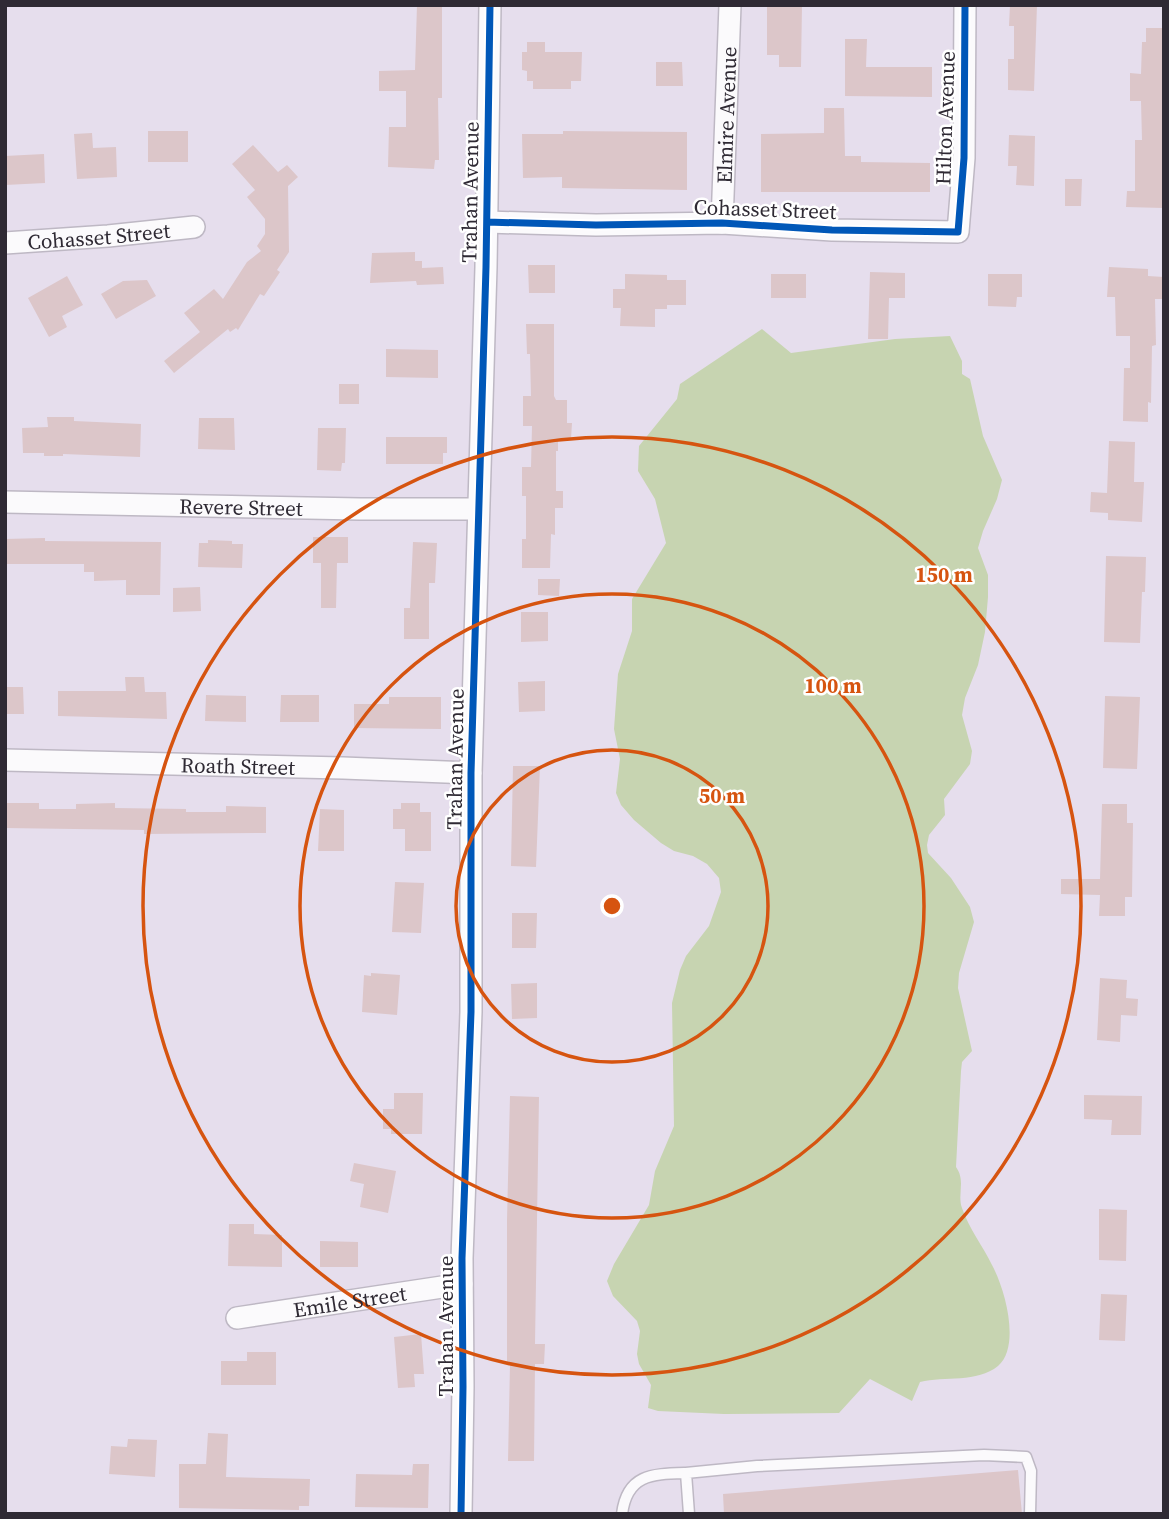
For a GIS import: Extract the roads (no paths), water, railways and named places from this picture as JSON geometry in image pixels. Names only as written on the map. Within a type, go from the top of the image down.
[{"type":"street","name":"Trahan Avenue","points":[[461,1514],[461,1284],[471,1012],[471,773],[487,222],[490,5]]},
{"type":"street","name":"Elmire Avenue","points":[[722,223],[730,5]]},
{"type":"street","name":"Hilton Avenue","points":[[958,232],[964,158],[965,5]]},
{"type":"street","name":"Cohasset Street","points":[[487,222],[596,225],[722,223],[832,230],[958,232]]},
{"type":"street","name":"Cohasset Street","points":[[5,243],[194,227]]},
{"type":"street","name":"Revere Street","points":[[5,502],[478,509]]},
{"type":"street","name":"Roath Street","points":[[5,760],[471,773]]},
{"type":"street","name":"Emile Street","points":[[237,1318],[461,1284]]},
{"type":"lane","points":[[622,1514],[624,1497],[635,1483],[655,1474],[757,1466],[984,1455],[1026,1457],[1031,1471],[1030,1514]]},
{"type":"lane","points":[[686,1473],[688,1514]]}]
